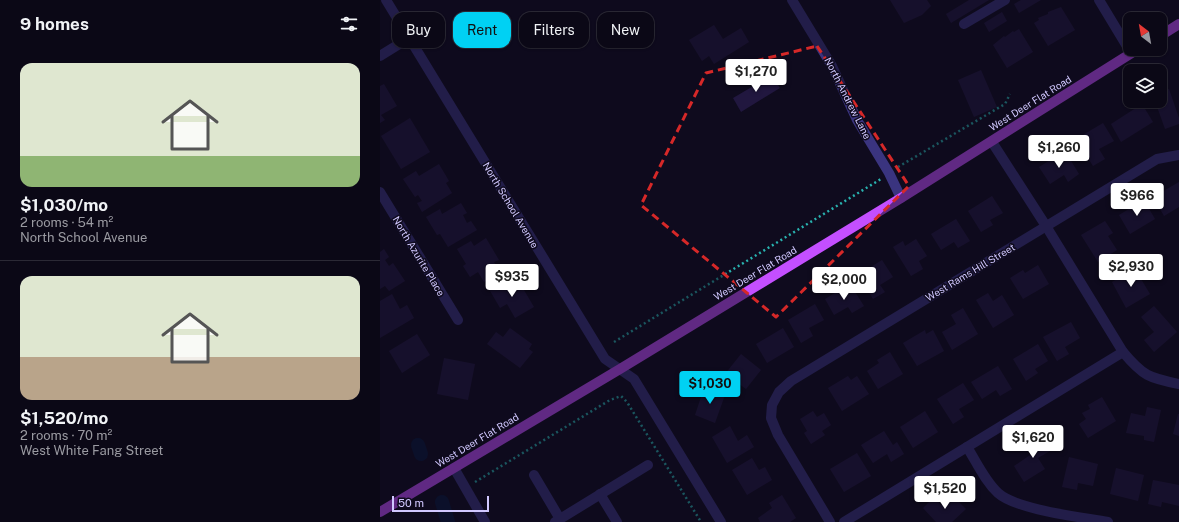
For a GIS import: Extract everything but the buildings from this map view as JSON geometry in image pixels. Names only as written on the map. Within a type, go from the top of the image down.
[{"type":"main road","points":[[1167,32],[1179,24]]},
{"type":"main road","name":"West Deer Flat Road","points":[[380,512],[620,369],[901,198],[1127,56]]},
{"type":"street","name":"North School Avenue","points":[[386,0],[393,12]]},
{"type":"street","name":"North Andrew Lane","points":[[792,0],[832,66],[857,120],[901,198]]},
{"type":"street","points":[[964,24],[1005,0]]},
{"type":"street","points":[[1099,0],[1123,34]]},
{"type":"street","points":[[380,56],[393,48]]},
{"type":"street","name":"North School Avenue","points":[[415,48],[605,359],[634,379],[721,522]]},
{"type":"street","points":[[992,142],[1046,226],[1123,352],[1137,369],[1152,378],[1179,384]]},
{"type":"street","name":"West Rams Hill Street","points":[[830,522],[778,435],[771,418],[772,405],[779,392],[791,381],[1157,159],[1179,154]]},
{"type":"street","name":"North Azurite Place","points":[[380,192],[458,320]]},
{"type":"street","points":[[844,522],[1123,352]]},
{"type":"street","points":[[967,448],[995,490],[999,494],[1018,504],[1108,522]]},
{"type":"street","points":[[534,474],[557,520],[648,465]]},
{"type":"street","points":[[454,468],[485,522]]},
{"type":"street","points":[[600,494],[617,522]]},
{"type":"path","points":[[614,342],[873,184],[888,173],[1005,104],[1010,94]]},
{"type":"path","points":[[474,482],[610,400],[621,396],[627,402],[701,522]]},
{"type":"highlighted area","points":[[817,46],[909,186],[776,317],[641,205],[706,73]]},
{"type":"waterway","points":[[418,445],[421,454]]},
{"type":"waterway","points":[[442,502],[448,522]]}]
